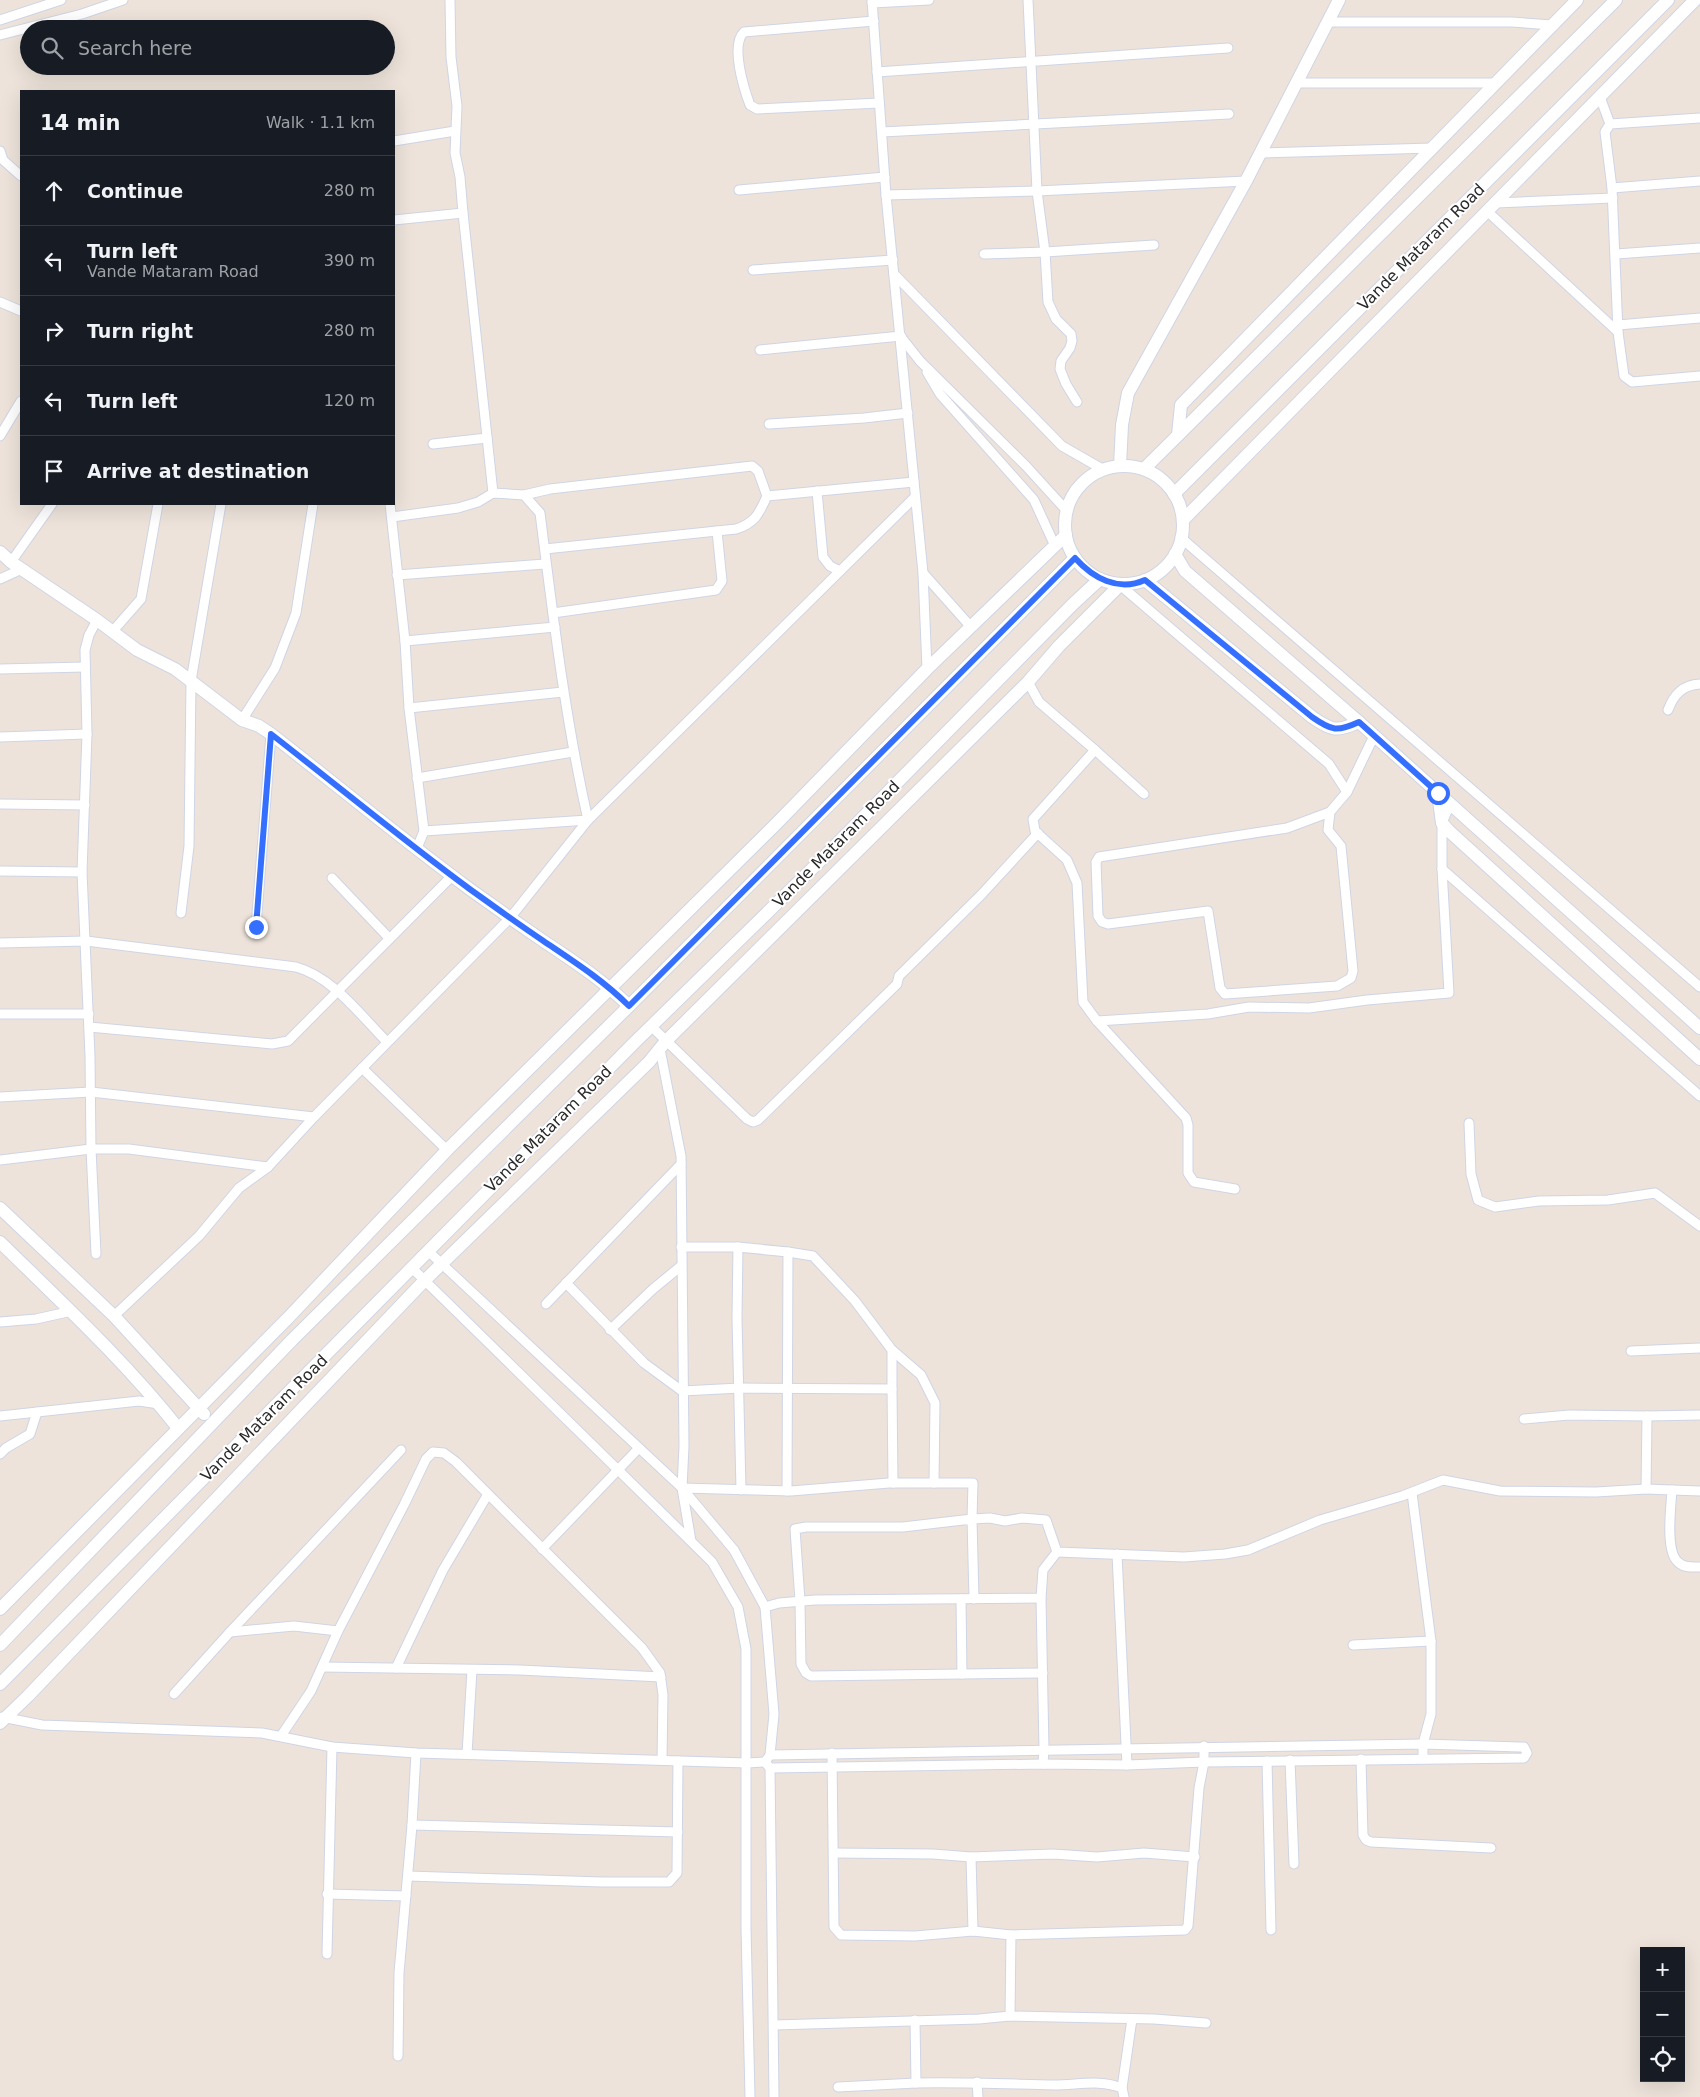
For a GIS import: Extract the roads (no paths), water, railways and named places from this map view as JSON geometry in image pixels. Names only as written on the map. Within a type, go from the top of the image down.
[{"type":"street","points":[[0,20],[61,0]]},
{"type":"street","points":[[59,20],[123,0]]},
{"type":"street","points":[[450,0],[451,57],[457,106],[455,153],[460,177],[493,493]]},
{"type":"street","points":[[927,669],[923,573],[886,195],[872,2],[929,0]]},
{"type":"street","points":[[1028,0],[1037,191],[1045,252],[1048,302],[1056,319],[1071,334],[1070,348],[1061,361],[1060,369],[1066,384],[1077,402]]},
{"type":"street","points":[[1120,466],[1122,425],[1128,393],[1261,153],[1338,0]]},
{"type":"street","points":[[1178,435],[1181,405],[1577,0]]},
{"type":"street","points":[[1144,469],[1616,0]]},
{"type":"street","name":"Vande Mataram Road","points":[[1174,494],[1668,0]]},
{"type":"street","points":[[1183,520],[1695,0]]},
{"type":"street","points":[[874,20],[744,32],[739,39],[738,69],[750,105],[757,109],[879,103]]},
{"type":"street","points":[[1327,22],[1512,22],[1552,24]]},
{"type":"street","points":[[0,35],[20,30]]},
{"type":"street","points":[[878,72],[1228,48]]},
{"type":"street","points":[[1296,83],[1496,83]]},
{"type":"street","points":[[1600,97],[1610,124],[1606,132],[1613,198],[1618,329],[1624,376],[1632,382],[1700,376]]},
{"type":"street","points":[[882,132],[1229,114]]},
{"type":"street","points":[[1610,124],[1700,118]]},
{"type":"street","points":[[395,141],[455,131]]},
{"type":"street","points":[[1261,153],[1432,148]]},
{"type":"street","points":[[0,151],[3,160],[20,175]]},
{"type":"street","points":[[739,190],[885,177]]},
{"type":"street","points":[[886,195],[1037,191],[1246,181]]},
{"type":"street","points":[[1612,188],[1700,181]]},
{"type":"street","points":[[1491,207],[1613,198]]},
{"type":"street","points":[[1491,207],[1618,329]]},
{"type":"street","points":[[395,220],[463,213]]},
{"type":"street","points":[[984,254],[1154,245]]},
{"type":"street","points":[[1616,254],[1700,248]]},
{"type":"street","points":[[753,270],[893,260]]},
{"type":"street","points":[[894,274],[1062,446],[1104,470]]},
{"type":"street","points":[[0,302],[20,312]]},
{"type":"street","points":[[1618,329],[1700,318]]},
{"type":"street","points":[[760,350],[901,336]]},
{"type":"street","points":[[901,336],[920,361],[940,394],[1034,500],[1055,546]]},
{"type":"street","points":[[920,361],[1026,466],[1067,510]]},
{"type":"street","points":[[0,436],[20,403]]},
{"type":"street","points":[[769,424],[864,418],[908,413]]},
{"type":"street","points":[[433,444],[487,438]]},
{"type":"street","points":[[392,517],[458,508],[478,502],[493,493],[524,495],[550,489],[752,466],[758,471],[767,496],[761,510],[750,524],[736,529],[545,549]]},
{"type":"street","points":[[2,1719],[35,1689],[424,1281],[650,1062],[663,1045],[1028,682],[1059,646],[1120,585],[1145,580],[1157,574],[1170,562],[1179,547],[1183,520],[1174,494],[1161,479],[1144,469],[1120,466],[1096,472],[1078,488],[1067,510],[1066,535],[1075,558],[1086,571],[1100,579],[1120,585],[1328,764],[1347,792]]},
{"type":"street","points":[[767,496],[914,482]]},
{"type":"street","points":[[817,491],[823,557],[830,566],[840,571]]},
{"type":"street","points":[[524,495],[540,513],[563,692],[573,752],[588,820]]},
{"type":"street","points":[[114,1316],[199,1236],[239,1188],[268,1167],[314,1117],[510,918],[588,820],[915,497]]},
{"type":"street","points":[[11,562],[51,505]]},
{"type":"street","points":[[112,632],[141,599],[158,505]]},
{"type":"street","points":[[181,912],[189,846],[191,681],[221,505]]},
{"type":"street","points":[[242,720],[275,668],[296,613],[313,505]]},
{"type":"street","points":[[390,505],[405,641],[409,708],[424,831],[417,848]]},
{"type":"street","points":[[553,613],[716,590],[722,581],[717,531]]},
{"type":"street","points":[[0,1609],[287,1319],[447,1150],[612,989],[970,626],[1066,535]]},
{"type":"street","points":[[1180,537],[1700,988]]},
{"type":"street","points":[[0,552],[11,562],[97,620],[137,650],[175,669],[242,720],[259,726],[271,734],[380,819],[397,836],[417,848],[510,918],[612,989],[629,1006]]},
{"type":"street","points":[[1175,554],[1185,571],[1359,722],[1700,1028]]},
{"type":"street","name":"Vande Mataram Road","points":[[0,1645],[299,1332],[629,1006],[1075,558]]},
{"type":"street","points":[[397,575],[546,564]]},
{"type":"street","points":[[0,579],[22,569]]},
{"type":"street","points":[[923,573],[970,626]]},
{"type":"street","name":"Vande Mataram Road","points":[[0,1684],[651,1026],[819,862],[1066,611],[1100,579]]},
{"type":"street","points":[[1145,580],[1326,727],[1341,730],[1359,722]]},
{"type":"street","points":[[96,1254],[91,1149],[89,1014],[82,872],[87,734],[86,650],[89,635],[97,620]]},
{"type":"street","points":[[405,641],[555,627]]},
{"type":"street","points":[[0,669],[85,667]]},
{"type":"street","points":[[1028,682],[1039,702],[1144,794]]},
{"type":"street","points":[[1668,710],[1672,699],[1680,691],[1689,685],[1700,684]]},
{"type":"street","points":[[409,708],[563,692]]},
{"type":"street","points":[[0,737],[87,734]]},
{"type":"street","points":[[256,927],[271,734]]},
{"type":"street","points":[[1330,812],[1328,830],[1341,846],[1353,971],[1351,978],[1337,986],[1225,994],[1220,988],[1208,910],[1108,924],[1102,922],[1098,916],[1096,862],[1099,857],[1287,828],[1330,812],[1347,792],[1374,736]]},
{"type":"street","points":[[1095,750],[1032,818],[1038,833],[1067,860],[1077,883],[1084,1002],[1097,1021],[1186,1118],[1188,1125],[1188,1173],[1190,1178],[1194,1182],[1235,1189]]},
{"type":"street","points":[[417,778],[573,752]]},
{"type":"street","points":[[1097,1021],[1208,1014],[1249,1007],[1309,1008],[1367,1000],[1449,993],[1442,869],[1442,822],[1438,793]]},
{"type":"street","points":[[0,804],[85,805]]},
{"type":"street","points":[[1442,822],[1450,804]]},
{"type":"street","points":[[424,831],[588,820]]},
{"type":"street","points":[[1442,822],[1449,831],[1700,1059]]},
{"type":"street","points":[[651,1026],[663,1045],[746,1119],[753,1122],[758,1120],[897,984],[898,976],[981,895],[1038,833]]},
{"type":"street","points":[[1442,869],[1700,1096]]},
{"type":"street","points":[[0,870],[82,872]]},
{"type":"street","points":[[89,1026],[272,1044],[288,1041],[452,876]]},
{"type":"street","points":[[332,878],[390,938]]},
{"type":"street","points":[[0,943],[86,941],[308,970],[337,991],[387,1042]]},
{"type":"street","points":[[0,1014],[89,1014]]},
{"type":"street","points":[[663,1045],[681,1164],[684,1446],[682,1488],[691,1541]]},
{"type":"street","points":[[362,1068],[447,1150]]},
{"type":"street","points":[[0,1097],[91,1092],[314,1117]]},
{"type":"street","points":[[1469,1123],[1471,1174],[1478,1200],[1495,1207],[1539,1201],[1608,1200],[1655,1193],[1700,1226]]},
{"type":"street","points":[[0,1160],[91,1149],[130,1149],[268,1167]]},
{"type":"street","points":[[546,1304],[681,1164]]},
{"type":"street","points":[[0,1208],[114,1316],[211,1423]]},
{"type":"street","points":[[0,1242],[72,1311],[159,1404],[178,1428]]},
{"type":"street","points":[[681,1247],[738,1247],[813,1256],[855,1301],[892,1350],[921,1375],[935,1403],[934,1483]]},
{"type":"street","points":[[738,1247],[737,1318],[741,1490]]},
{"type":"street","points":[[428,1251],[682,1488],[734,1550],[765,1607],[774,1714],[768,1762],[774,2097]]},
{"type":"street","points":[[787,1491],[788,1252]]},
{"type":"street","points":[[610,1330],[653,1288],[681,1266]]},
{"type":"street","points":[[412,1268],[712,1562],[738,1607],[746,1649],[746,1928],[750,2097]]},
{"type":"street","points":[[566,1283],[644,1363],[682,1391],[740,1388],[892,1389]]},
{"type":"street","points":[[0,1322],[36,1319],[72,1311]]},
{"type":"street","points":[[1631,1351],[1700,1348]]},
{"type":"street","points":[[892,1350],[893,1483]]},
{"type":"street","points":[[0,1416],[138,1401],[159,1404]]},
{"type":"street","points":[[0,1454],[6,1448],[30,1434],[37,1412]]},
{"type":"street","points":[[1524,1419],[1569,1415],[1700,1415]]},
{"type":"street","points":[[1646,1489],[1647,1416]]},
{"type":"street","points":[[542,1549],[639,1448]]},
{"type":"street","points":[[174,1694],[402,1450]]},
{"type":"street","points":[[282,1736],[311,1691],[338,1631],[426,1459],[433,1452],[444,1453],[488,1494],[642,1648],[660,1672],[663,1695],[662,1760]]},
{"type":"street","points":[[1057,1552],[1184,1557],[1248,1550],[1320,1520],[1412,1492],[1443,1480],[1500,1491],[1596,1492],[1646,1489],[1700,1491]]},
{"type":"street","points":[[682,1488],[787,1491],[893,1483],[974,1483],[972,1519],[974,1599]]},
{"type":"street","points":[[1672,1490],[1670,1550],[1677,1562],[1685,1566],[1700,1567]]},
{"type":"street","points":[[1412,1492],[1431,1641],[1431,1714],[1423,1744],[1423,1758]]},
{"type":"street","points":[[396,1668],[443,1570],[488,1494]]},
{"type":"street","points":[[1043,1673],[811,1676],[806,1673],[801,1664],[800,1601],[795,1529],[806,1527],[903,1527],[990,1518],[1046,1520],[1057,1552]]},
{"type":"street","points":[[1043,1764],[1041,1598],[1043,1570],[1057,1552]]},
{"type":"street","points":[[1118,1554],[1127,1765]]},
{"type":"street","points":[[765,1607],[800,1601],[1041,1598]]},
{"type":"street","points":[[961,1599],[962,1674]]},
{"type":"street","points":[[230,1632],[294,1626],[338,1631]]},
{"type":"street","points":[[1353,1645],[1431,1641]]},
{"type":"street","points":[[322,1667],[661,1677]]},
{"type":"street","points":[[467,1754],[472,1670]]},
{"type":"street","points":[[2,1719],[42,1725],[262,1733],[332,1746],[416,1753],[747,1763],[832,1753],[1204,1746],[1423,1744],[1524,1747],[1527,1753],[1524,1758],[1267,1760],[1127,1765],[1043,1764],[831,1768],[768,1762]]},
{"type":"street","points":[[326,1954],[332,1746]]},
{"type":"street","points":[[832,1753],[834,1927],[840,1935],[915,1936],[973,1931],[1011,1935],[1185,1930],[1188,1926],[1204,1746]]},
{"type":"street","points":[[398,2056],[400,1973],[416,1753]]},
{"type":"street","points":[[1361,1759],[1363,1835],[1366,1840],[1371,1842],[1491,1848]]},
{"type":"street","points":[[408,1876],[602,1882],[669,1882],[677,1873],[678,1760]]},
{"type":"street","points":[[1267,1760],[1271,1930]]},
{"type":"street","points":[[1290,1760],[1294,1864]]},
{"type":"street","points":[[412,1825],[678,1832]]},
{"type":"street","points":[[834,1853],[970,1856],[1052,1854],[1097,1857],[1144,1853],[1195,1857]]},
{"type":"street","points":[[970,1856],[973,1931]]},
{"type":"street","points":[[327,1894],[406,1896]]},
{"type":"street","points":[[1010,2016],[1011,1935]]},
{"type":"street","points":[[774,2025],[979,2019],[1010,2016],[1206,2023]]},
{"type":"street","points":[[838,2086],[977,2082],[1056,2085],[1109,2083],[1123,2093],[1132,2019]]},
{"type":"street","points":[[916,2020],[916,2083]]},
{"type":"street","points":[[977,2082],[978,2097]]}]
